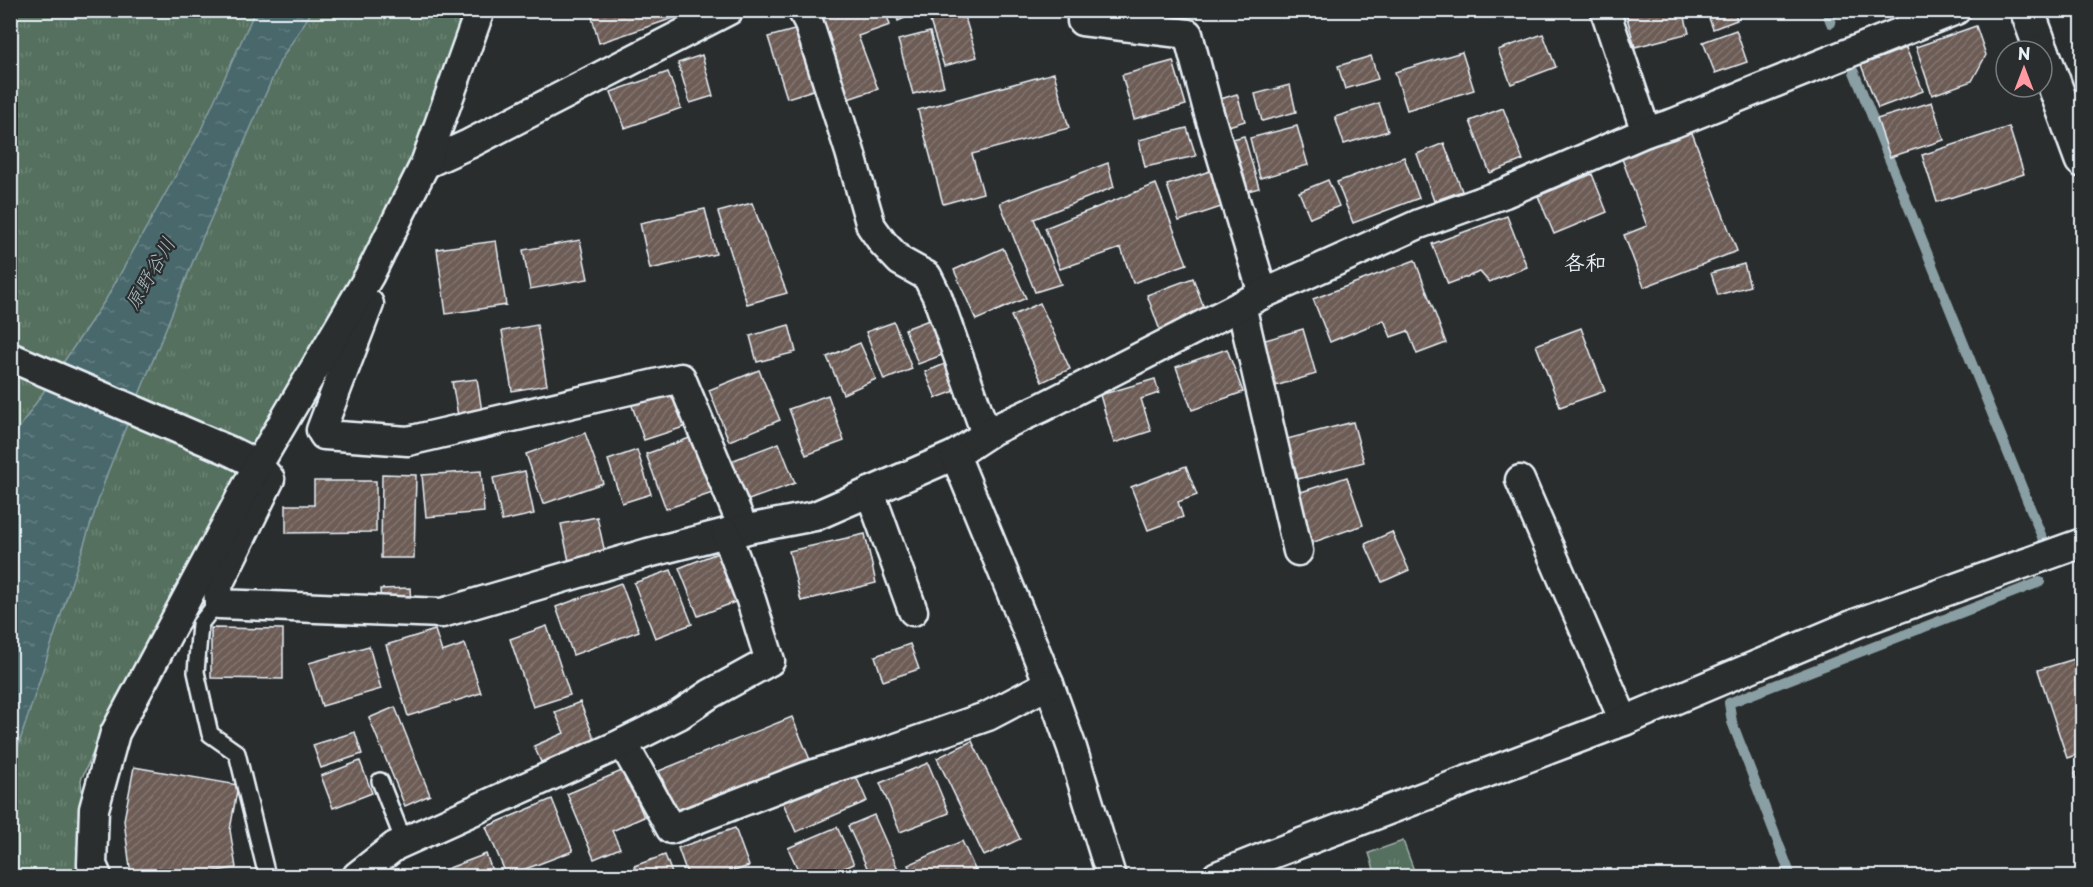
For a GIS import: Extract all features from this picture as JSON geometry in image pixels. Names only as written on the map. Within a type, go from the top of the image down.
[{"type":"street","points":[[97,876],[92,865],[94,809],[115,733],[258,465],[369,276],[425,164],[480,10]]},
{"type":"street","points":[[425,164],[469,144],[729,10]]},
{"type":"street","points":[[802,10],[808,21],[872,226],[883,243],[900,261],[927,276],[937,296],[986,434]]},
{"type":"street","points":[[1082,10],[1082,21],[1188,34],[1252,300],[1298,551]]},
{"type":"street","points":[[1605,10],[1646,132]]},
{"type":"street","points":[[10,357],[230,451],[258,465],[270,478],[218,585],[219,604],[442,613],[648,553],[735,531],[814,516],[955,455],[986,434],[1252,300],[1419,224],[1505,193],[1646,132],[1674,123],[1956,10]]},
{"type":"street","points":[[2027,10],[2038,39]]},
{"type":"street","points":[[2054,84],[2082,160]]},
{"type":"street","points":[[357,876],[395,846],[623,743],[679,715],[710,694],[770,660],[751,600],[735,531],[681,378],[408,441],[324,435],[321,430],[374,293],[369,276]]},
{"type":"street","points":[[955,455],[1049,684],[1072,748],[1111,876]]},
{"type":"street","points":[[1520,480],[1624,721]]},
{"type":"street","points":[[870,492],[913,610]]},
{"type":"street","points":[[1217,876],[1624,721],[1857,623],[2082,543]]},
{"type":"street","points":[[623,743],[671,830],[811,775],[988,716],[1049,684]]},
{"type":"lane","points":[[219,600],[200,624],[196,672],[210,734],[237,753],[267,876]]},
{"type":"lane","points":[[380,781],[404,842]]},
{"type":"green space","points":[[10,11],[480,11],[425,164],[103,730],[81,780],[88,876],[11,876]]},
{"type":"green space","points":[[1403,841],[1416,876],[1376,876],[1369,853]]},
{"type":"water","name":"原野谷川","points":[[255,11],[312,11],[280,61],[202,239],[107,474],[11,768],[11,440],[106,299],[199,134]]},
{"type":"building","points":[[590,10],[686,10],[686,14],[599,43]]},
{"type":"building","points":[[845,10],[885,10],[890,25],[858,36],[878,89],[845,100],[816,21]]},
{"type":"building","points":[[894,10],[923,10],[898,21]]},
{"type":"building","points":[[1625,10],[1683,10],[1689,33],[1635,47]]},
{"type":"building","points":[[1706,10],[1734,10],[1737,20],[1713,29]]},
{"type":"building","points":[[963,11],[977,57],[944,66],[930,21]]},
{"type":"building","points":[[1976,26],[1986,55],[1972,81],[1932,95],[1916,47]]},
{"type":"building","points":[[802,28],[820,88],[787,98],[768,37]]},
{"type":"building","points":[[1736,30],[1747,62],[1715,73],[1703,42]]},
{"type":"building","points":[[930,32],[944,86],[913,94],[898,40]]},
{"type":"building","points":[[1543,34],[1556,67],[1511,84],[1498,50]]},
{"type":"building","points":[[1906,48],[1923,91],[1878,108],[1861,65]]},
{"type":"building","points":[[1462,52],[1474,90],[1407,110],[1395,72]]},
{"type":"building","points":[[702,55],[713,96],[690,103],[678,63]]},
{"type":"building","points":[[1371,56],[1378,79],[1345,89],[1338,66]]},
{"type":"building","points":[[1173,61],[1186,105],[1134,119],[1122,75]]},
{"type":"building","points":[[668,72],[681,108],[625,128],[611,92]]},
{"type":"building","points":[[1054,73],[1069,128],[972,154],[983,193],[943,204],[918,110]]},
{"type":"building","points":[[1290,85],[1296,112],[1262,121],[1255,94]]},
{"type":"building","points":[[1237,94],[1245,121],[1222,128],[1214,101]]},
{"type":"building","points":[[1932,102],[1944,140],[1890,157],[1877,119]]},
{"type":"building","points":[[1379,103],[1388,131],[1344,144],[1335,117]]},
{"type":"building","points":[[1503,108],[1523,160],[1490,173],[1470,121]]},
{"type":"building","points":[[1297,126],[1308,165],[1260,178],[1250,138]]},
{"type":"building","points":[[2009,127],[2024,174],[1937,202],[1922,155]]},
{"type":"building","points":[[1187,128],[1196,156],[1145,167],[1139,140]]},
{"type":"building","points":[[1691,130],[1737,251],[1644,287],[1624,235],[1647,226],[1621,156]]},
{"type":"building","points":[[1244,136],[1259,188],[1237,194],[1222,142]]},
{"type":"building","points":[[1444,143],[1462,191],[1434,201],[1417,154]]},
{"type":"building","points":[[1404,157],[1419,198],[1353,223],[1337,182]]},
{"type":"building","points":[[1108,163],[1114,187],[1034,219],[1061,284],[1035,292],[1000,203]]},
{"type":"building","points":[[1210,171],[1224,206],[1179,221],[1167,185]]},
{"type":"building","points":[[1592,174],[1607,212],[1554,234],[1538,196]]},
{"type":"building","points":[[1328,180],[1339,206],[1310,218],[1299,192]]},
{"type":"building","points":[[1156,184],[1187,264],[1133,283],[1121,248],[1060,269],[1045,228]]},
{"type":"building","points":[[752,203],[787,293],[747,304],[718,212]]},
{"type":"building","points":[[705,209],[716,254],[650,269],[640,223]]},
{"type":"building","points":[[1507,216],[1527,267],[1489,282],[1480,272],[1448,284],[1432,244]]},
{"type":"building","points":[[580,240],[588,279],[530,289],[523,250]]},
{"type":"building","points":[[496,241],[506,305],[446,314],[437,249]]},
{"type":"building","points":[[1003,248],[1026,298],[976,320],[954,270]]},
{"type":"building","points":[[1415,260],[1446,343],[1417,354],[1408,331],[1391,337],[1384,320],[1330,342],[1313,299]]},
{"type":"building","points":[[1744,264],[1750,286],[1718,295],[1711,273]]},
{"type":"building","points":[[1193,278],[1207,316],[1161,333],[1147,295]]},
{"type":"building","points":[[1040,303],[1070,369],[1042,382],[1011,316]]},
{"type":"building","points":[[937,317],[950,352],[918,364],[905,329]]},
{"type":"building","points":[[894,322],[912,369],[884,380],[866,332]]},
{"type":"building","points":[[537,325],[547,385],[512,391],[502,331]]},
{"type":"building","points":[[789,325],[796,352],[757,362],[750,336]]},
{"type":"building","points":[[1581,328],[1605,391],[1560,407],[1536,345]]},
{"type":"building","points":[[1303,329],[1316,374],[1275,386],[1262,341]]},
{"type":"building","points":[[860,343],[876,379],[843,394],[827,357]]},
{"type":"building","points":[[1227,349],[1243,392],[1192,410],[1176,367]]},
{"type":"building","points":[[955,360],[966,387],[936,398],[925,372]]},
{"type":"building","points":[[759,370],[780,420],[729,441],[709,390]]},
{"type":"building","points":[[477,379],[482,412],[458,416],[452,382]]},
{"type":"building","points":[[1155,379],[1159,393],[1141,399],[1151,431],[1114,443],[1100,395]]},
{"type":"building","points":[[677,384],[690,425],[644,440],[630,400]]},
{"type":"building","points":[[828,395],[844,441],[806,455],[789,409]]},
{"type":"building","points":[[1353,422],[1364,462],[1298,479],[1287,439]]},
{"type":"building","points":[[585,433],[603,483],[543,504],[526,454]]},
{"type":"building","points":[[695,436],[715,492],[666,509],[646,454]]},
{"type":"building","points":[[779,443],[795,483],[746,501],[731,461]]},
{"type":"building","points":[[637,450],[651,494],[622,503],[608,460]]},
{"type":"building","points":[[1186,466],[1197,495],[1178,502],[1183,517],[1148,530],[1131,487]]},
{"type":"building","points":[[481,471],[484,512],[426,517],[422,475]]},
{"type":"building","points":[[525,471],[534,514],[502,521],[493,478]]},
{"type":"building","points":[[382,474],[416,475],[414,558],[381,558]]},
{"type":"building","points":[[1347,477],[1363,525],[1308,544],[1292,495]]},
{"type":"building","points":[[314,481],[376,481],[376,532],[286,533],[286,505],[314,505]]},
{"type":"building","points":[[597,517],[605,553],[569,561],[561,524]]},
{"type":"building","points":[[1392,532],[1409,570],[1382,582],[1365,544]]},
{"type":"building","points":[[865,534],[876,583],[801,601],[789,551]]},
{"type":"building","points":[[720,552],[738,601],[698,616],[679,568]]},
{"type":"building","points":[[671,570],[692,624],[655,638],[634,583]]},
{"type":"building","points":[[621,583],[639,631],[573,655],[556,607]]},
{"type":"building","points":[[410,588],[411,605],[381,606],[380,589]]},
{"type":"building","points":[[547,626],[570,695],[533,707],[510,639]]},
{"type":"building","points":[[211,628],[283,629],[283,679],[211,678]]},
{"type":"building","points":[[435,630],[442,652],[465,644],[481,693],[408,716],[386,645]]},
{"type":"building","points":[[910,644],[919,669],[883,681],[875,656]]},
{"type":"building","points":[[369,646],[381,689],[322,706],[309,663]]},
{"type":"building","points":[[2078,658],[2082,671],[2082,753],[2067,758],[2038,670]]},
{"type":"building","points":[[580,702],[595,740],[541,762],[534,746],[564,733],[555,712]]},
{"type":"building","points":[[395,707],[430,795],[405,806],[369,718]]},
{"type":"building","points":[[792,717],[811,762],[678,816],[659,771]]},
{"type":"building","points":[[355,732],[362,754],[321,768],[313,745]]},
{"type":"building","points":[[972,741],[1020,839],[984,856],[937,758]]},
{"type":"building","points":[[360,761],[372,793],[333,808],[321,776]]},
{"type":"building","points":[[928,763],[949,813],[900,832],[880,783]]},
{"type":"building","points":[[134,767],[238,785],[230,830],[236,868],[185,876],[131,876],[124,820]]},
{"type":"building","points":[[624,770],[644,817],[612,831],[620,848],[594,859],[567,794]]},
{"type":"building","points":[[2082,771],[2082,792],[2075,773]]},
{"type":"building","points":[[855,774],[867,801],[796,832],[779,794],[805,783],[810,794]]},
{"type":"building","points":[[552,799],[573,851],[507,876],[486,827]]},
{"type":"building","points":[[874,815],[898,869],[880,876],[871,876],[848,826]]},
{"type":"building","points":[[837,827],[854,864],[826,876],[801,876],[788,848]]},
{"type":"building","points":[[735,828],[749,866],[720,876],[688,876],[678,848]]},
{"type":"building","points":[[962,841],[978,876],[914,876],[908,865]]},
{"type":"building","points":[[486,854],[494,876],[428,876]]},
{"type":"building","points":[[665,855],[673,876],[638,876],[634,866]]},
{"type":"building","points":[[594,870],[597,876],[577,876]]},
{"type":"waterway","points":[[1826,10],[1831,23]]},
{"type":"waterway","points":[[1854,72],[2044,542]]},
{"type":"waterway","points":[[1791,876],[1732,722],[1729,703],[2040,582]]},
{"type":"district","name":"各和","points":[[1585,261]]}]
